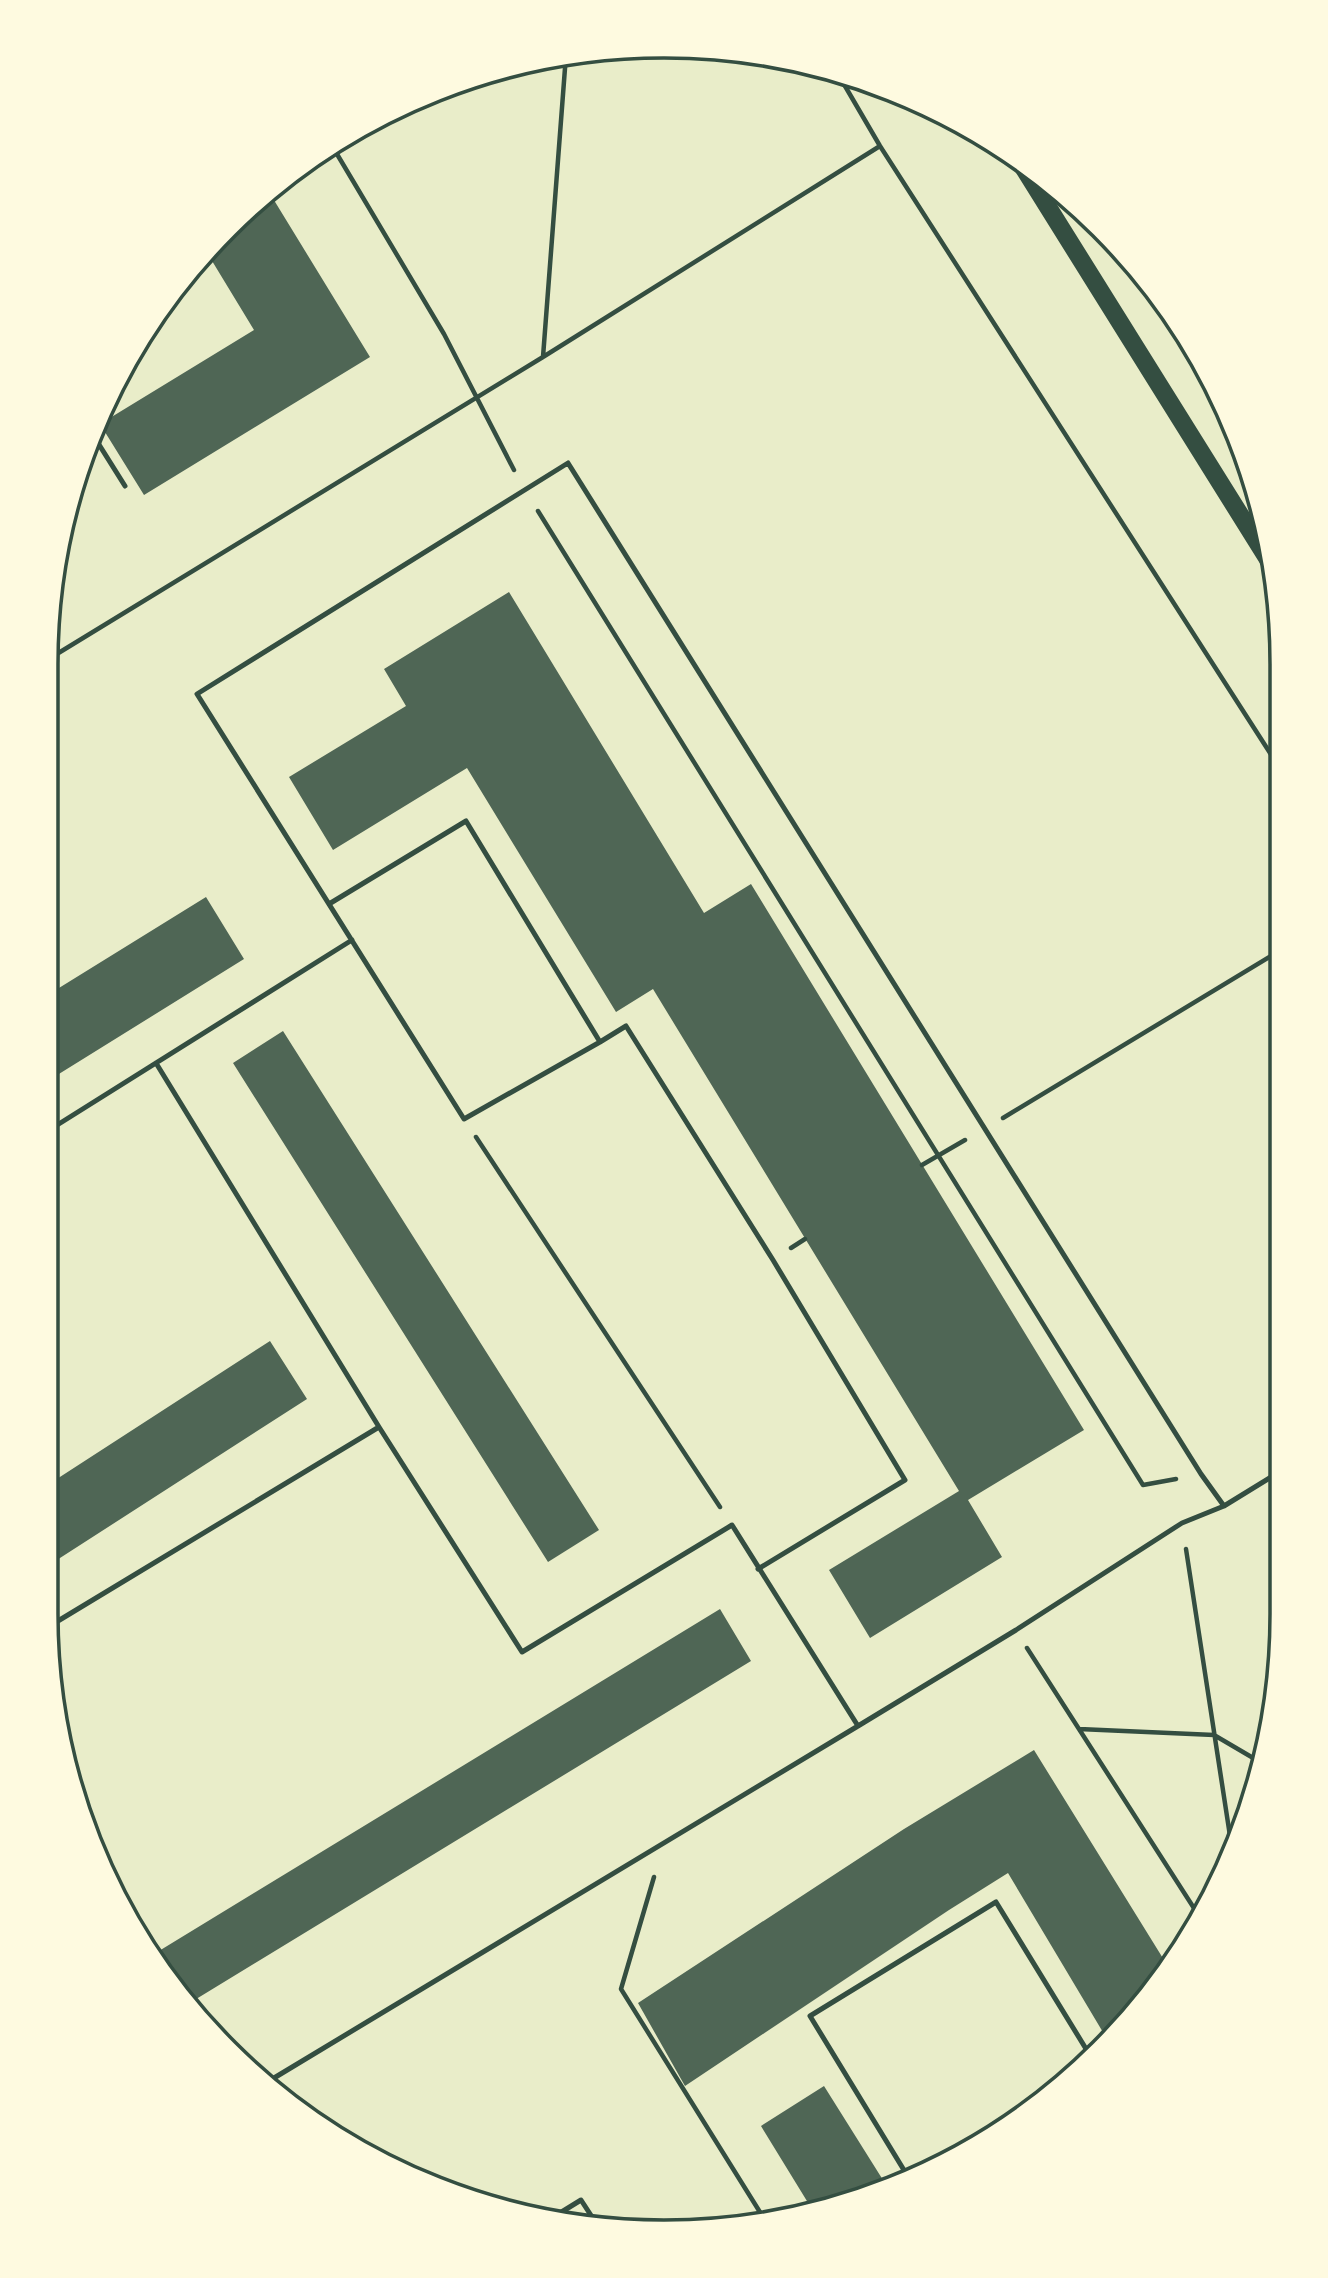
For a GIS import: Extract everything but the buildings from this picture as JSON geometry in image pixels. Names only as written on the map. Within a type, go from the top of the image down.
[{"type":"main road","points":[[1033,183],[1259,544]]},
{"type":"lane","points":[[99,445],[125,486]]},
{"type":"lane","points":[[758,1569],[905,1480],[773,1260],[626,1026],[464,1119],[197,694],[568,463],[1201,1474],[1224,1506]]},
{"type":"lane","points":[[329,904],[466,821],[600,1042]]},
{"type":"lane","points":[[58,1124],[352,940]]},
{"type":"lane","points":[[156,1063],[379,1427],[522,1652],[732,1525],[858,1726]]},
{"type":"lane","points":[[58,1621],[379,1427]]},
{"type":"lane","points":[[274,2078],[1016,1630],[1182,1523],[1224,1506],[1270,1478]]},
{"type":"lane","points":[[904,2170],[810,2015],[996,1902],[1086,2049]]},
{"type":"lane","points":[[562,2212],[581,2200],[591,2216]]},
{"type":"path","points":[[543,357],[565,66]]},
{"type":"path","points":[[845,85],[880,146],[1270,753]]},
{"type":"path","points":[[58,653],[477,398],[880,146]]},
{"type":"path","points":[[337,154],[444,334],[525,490],[1143,1485],[1201,1474]]},
{"type":"path","points":[[922,1165],[1270,957]]},
{"type":"path","points":[[464,1119],[732,1525]]},
{"type":"path","points":[[1182,1523],[1229,1832]]},
{"type":"path","points":[[1016,1630],[1194,1908]]},
{"type":"path","points":[[1079,1729],[1214,1735],[1253,1758]]},
{"type":"path","points":[[664,1843],[621,1989],[760,2212]]}]
